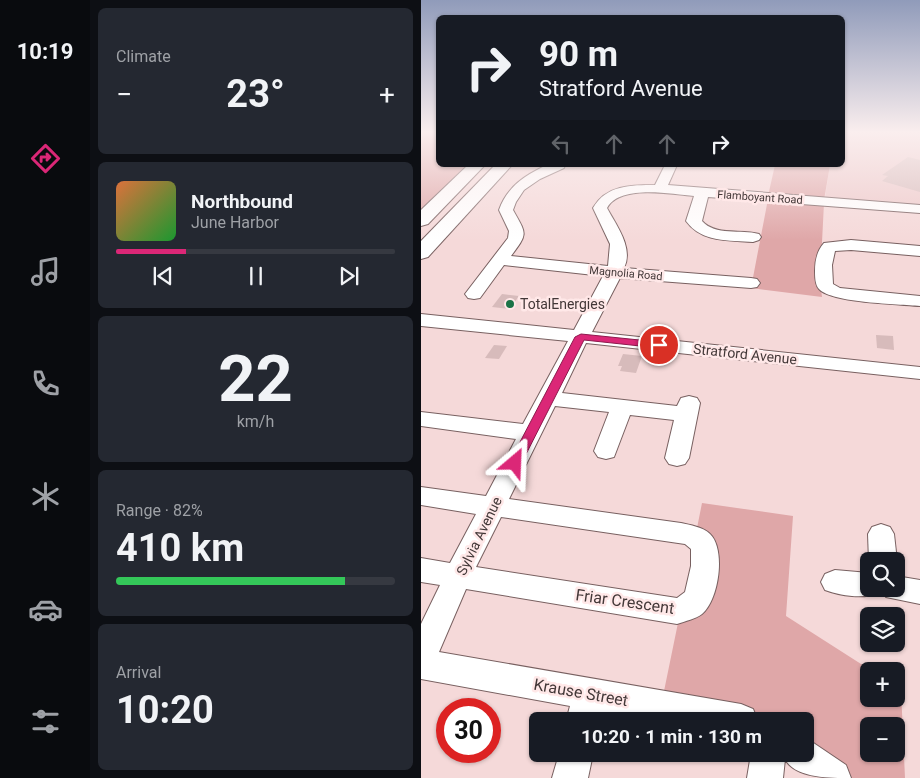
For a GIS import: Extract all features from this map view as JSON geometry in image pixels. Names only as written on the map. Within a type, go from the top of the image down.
[{"type":"main road","points":[[421,220],[475,167]]},
{"type":"main road","points":[[421,253],[502,167]]},
{"type":"street","points":[[474,294],[501,260],[517,235],[515,226],[507,216],[506,210],[510,200],[532,177],[554,167]]},
{"type":"street","points":[[660,189],[670,167]]},
{"type":"street","name":"Flamboyant Road","points":[[581,337],[614,272],[619,254],[618,244],[602,214],[601,202],[621,192],[660,189],[920,209]]},
{"type":"street","points":[[703,192],[694,222],[700,229],[715,233],[753,236]]},
{"type":"street","points":[[920,251],[851,245],[830,246],[825,251],[823,268],[825,286],[836,293],[920,301]]},
{"type":"street","name":"Magnolia Road","points":[[501,260],[614,272],[751,283]]},
{"type":"street","name":"Stratford Avenue","points":[[421,320],[920,373]]},
{"type":"street","name":"Sylvia Avenue","points":[[421,657],[530,433],[581,337]]},
{"type":"street","points":[[549,398],[622,407],[688,409],[677,458]]},
{"type":"street","points":[[607,451],[622,407]]},
{"type":"street","points":[[421,419],[530,433]]},
{"type":"street","points":[[421,496],[493,507]]},
{"type":"street","name":"Friar Crescent","points":[[459,576],[677,610],[689,607],[696,602],[700,592],[707,556],[704,546],[691,536],[493,507]]},
{"type":"street","points":[[881,534],[882,552]]},
{"type":"street","points":[[421,570],[459,576]]},
{"type":"street","points":[[835,582],[860,584]]},
{"type":"street","points":[[905,590],[920,592]]},
{"type":"street","name":"Krause Street","points":[[421,664],[587,708],[634,712]]},
{"type":"street","points":[[570,778],[573,762]]},
{"type":"street","points":[[765,778],[767,762]]},
{"type":"street","points":[[811,762],[833,778]]},
{"type":"shaded area","points":[[421,167],[471,167],[421,214]]},
{"type":"shaded area","points":[[774,167],[830,167],[824,200],[768,196]]},
{"type":"shaded area","points":[[830,167],[920,167],[920,205],[825,198]]},
{"type":"shaded area","points":[[768,199],[824,203],[820,281],[822,297],[751,288]]},
{"type":"shaded area","points":[[702,503],[793,516],[786,616],[860,663],[860,707],[902,707],[902,717],[860,717],[860,762],[904,762],[905,778],[851,778],[814,746],[814,712],[734,712],[663,696],[679,618],[686,617]]},
{"type":"building","points":[[893,167],[920,167],[920,192],[882,181],[888,176],[882,175]]},
{"type":"building","points":[[502,294],[519,296],[510,309],[492,307]]},
{"type":"building","points":[[876,335],[893,336],[894,350],[877,348]]},
{"type":"building","points":[[494,345],[507,346],[499,359],[485,358]]},
{"type":"building","points":[[623,354],[642,356],[636,373],[620,371],[622,366],[618,366]]},
{"type":"place","name":"TotalEnergies","points":[[510,304]]},
{"type":"route","points":[[515,463],[581,337],[659,345]]}]
